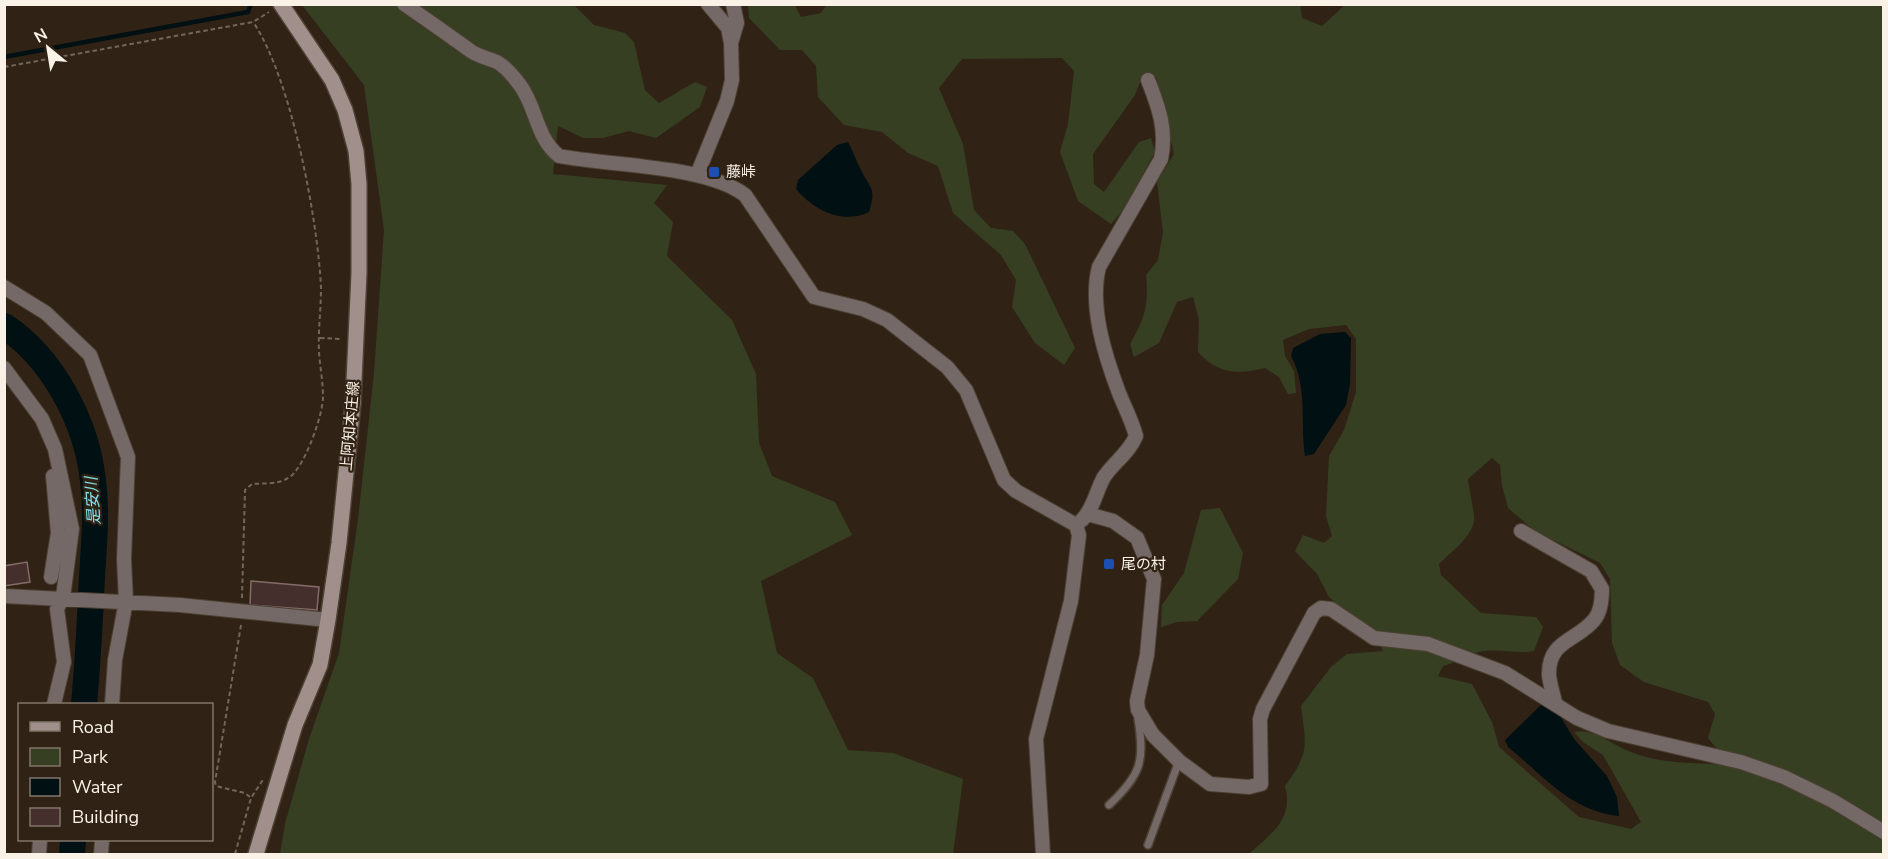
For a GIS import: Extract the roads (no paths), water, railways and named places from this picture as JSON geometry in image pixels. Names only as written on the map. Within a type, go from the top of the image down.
[{"type":"main road","name":"上阿知本庄線","points":[[256,855],[295,725],[320,665],[345,485],[356,339],[359,184],[356,151],[345,110],[332,80],[277,7]]},
{"type":"street","points":[[404,4],[470,51],[500,64],[521,87],[549,148],[559,156],[697,175],[734,186],[745,195],[814,297],[863,309],[886,320],[947,367],[966,390],[1004,480],[1016,490],[1076,525],[1079,535],[1071,601],[1036,740],[1043,855]]},
{"type":"street","points":[[697,175],[727,101],[732,80],[731,43],[728,28],[708,4]]},
{"type":"street","points":[[731,43],[737,23],[733,4]]},
{"type":"street","points":[[1076,525],[1088,514],[1105,476],[1132,447],[1136,436],[1112,373],[1098,317],[1096,278],[1099,267],[1161,159],[1165,141],[1161,115],[1148,80]]},
{"type":"street","points":[[4,287],[46,313],[90,355],[128,457],[124,559],[112,703]]},
{"type":"street","points":[[4,360],[30,387],[49,414],[60,438],[50,458],[58,533],[51,577]]},
{"type":"street","points":[[4,368],[42,419],[55,449],[72,529],[67,597],[57,609],[64,662],[54,703]]},
{"type":"street","points":[[1088,514],[1113,521],[1137,538],[1154,579],[1147,655],[1137,701],[1138,710],[1153,735],[1179,760],[1210,784],[1239,787],[1261,784],[1260,719],[1263,709],[1314,613],[1321,608],[1331,609],[1374,638],[1414,641],[1468,658],[1505,673],[1555,702],[1577,718],[1608,731],[1741,762],[1784,777],[1833,801],[1884,832]]},
{"type":"street","points":[[1521,531],[1591,572],[1602,589],[1596,619],[1583,631],[1561,643],[1552,658],[1549,675],[1555,702]]},
{"type":"street","points":[[4,596],[67,597],[242,609],[328,620]]},
{"type":"lane","points":[[1109,805],[1128,787],[1139,769],[1143,740],[1138,710]]},
{"type":"lane","points":[[1148,845],[1179,760]]},
{"type":"water","points":[[848,142],[872,193],[869,212],[849,217],[820,209],[796,189],[798,180],[837,145]]},
{"type":"water","points":[[1345,332],[1351,338],[1350,384],[1346,405],[1314,454],[1305,456],[1302,392],[1291,356],[1293,348],[1320,334]]},
{"type":"water","points":[[1543,703],[1556,709],[1574,739],[1607,776],[1617,797],[1619,816],[1602,813],[1572,799],[1558,790],[1508,747],[1505,740]]},
{"type":"waterway","points":[[4,57],[248,12],[251,4]]},
{"type":"waterway","name":"是安川","points":[[4,326],[22,339],[38,356],[65,394],[75,415],[89,459],[94,493],[95,529],[84,703]]},
{"type":"waterway","name":"是安川","points":[[72,854],[73,841]]},
{"type":"place","name":"藤峠","points":[[714,172]]},
{"type":"place","name":"尾の村","points":[[1109,564]]}]
